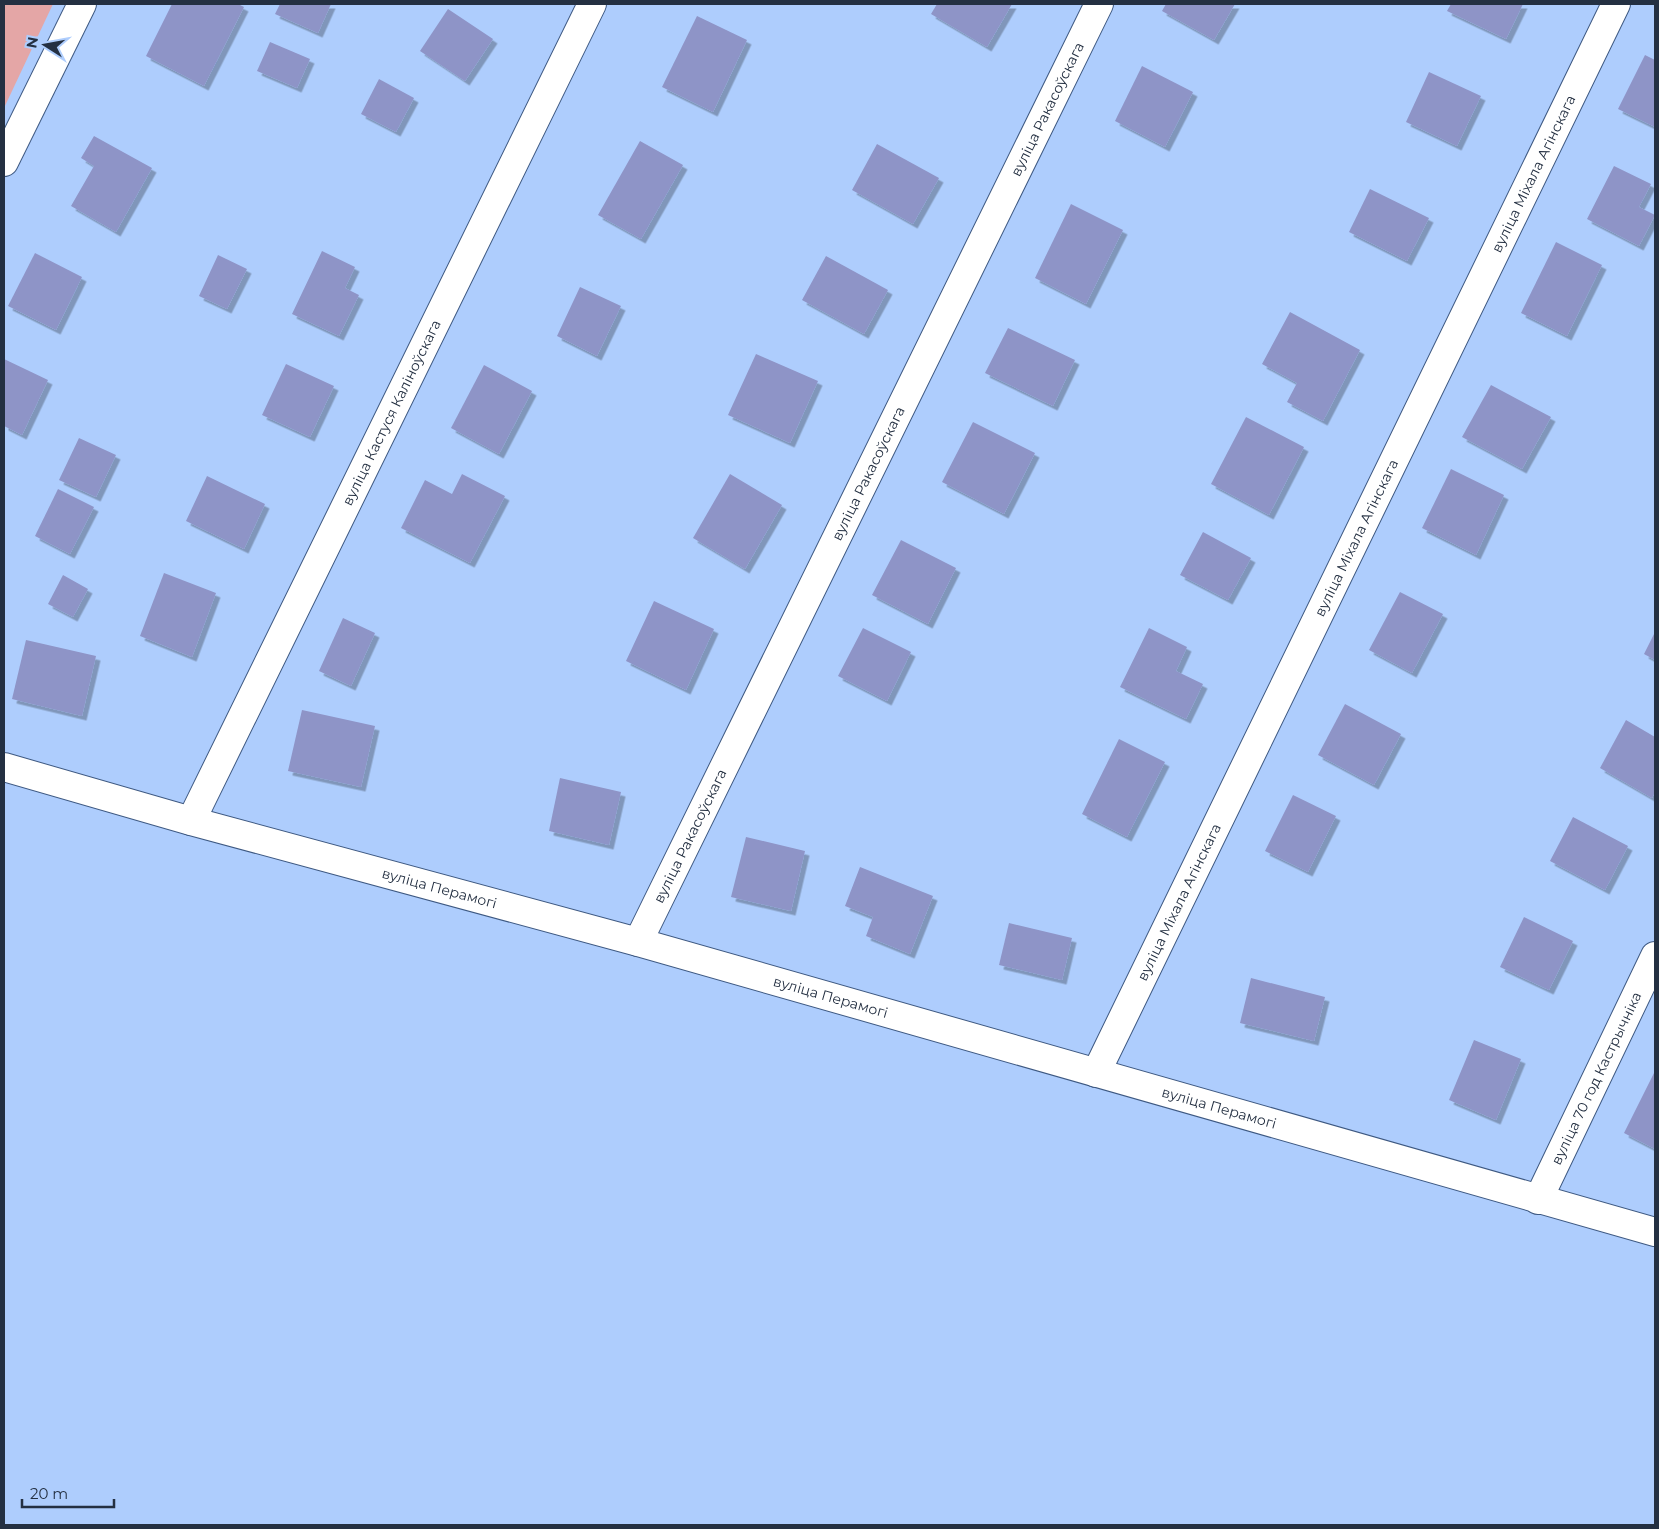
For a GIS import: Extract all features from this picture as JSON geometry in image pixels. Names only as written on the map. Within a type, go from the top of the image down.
[{"type":"street","points":[[4,162],[82,4]]},
{"type":"street","name":"вуліца Кастуся Каліноўскага","points":[[191,821],[592,4]]},
{"type":"street","name":"вуліца Ракасоўскага","points":[[638,942],[1099,4]]},
{"type":"street","name":"вуліца Міхала Агінскага","points":[[1096,1072],[1616,4]]},
{"type":"street","name":"вуліца Перамогі","points":[[4,767],[191,821],[638,942],[1655,1232]]},
{"type":"street","name":"вуліца 70 год Кастрычніка","points":[[1538,1200],[1655,956]]},
{"type":"shaded area","points":[[4,4],[53,4],[4,108]]},
{"type":"building","points":[[172,4],[238,4],[244,7],[204,86],[146,56]]},
{"type":"building","points":[[280,4],[331,4],[318,33],[275,14]]},
{"type":"building","points":[[937,4],[1012,4],[987,47],[931,14]]},
{"type":"building","points":[[1166,4],[1235,4],[1214,40],[1162,11]]},
{"type":"building","points":[[1451,4],[1523,4],[1506,39],[1447,11]]},
{"type":"building","points":[[448,9],[493,39],[465,81],[420,51]]},
{"type":"building","points":[[697,16],[747,40],[713,112],[662,87]]},
{"type":"building","points":[[270,42],[310,59],[297,88],[257,71]]},
{"type":"building","points":[[1645,55],[1655,60],[1655,127],[1618,109]]},
{"type":"building","points":[[1142,66],[1193,92],[1165,147],[1115,121]]},
{"type":"building","points":[[1429,72],[1481,96],[1457,146],[1406,122]]},
{"type":"building","points":[[379,79],[414,98],[396,132],[361,114]]},
{"type":"building","points":[[94,136],[152,168],[116,232],[71,206],[94,166],[81,158]]},
{"type":"building","points":[[640,141],[683,165],[641,239],[598,215]]},
{"type":"building","points":[[877,144],[939,178],[913,224],[852,190]]},
{"type":"building","points":[[1614,166],[1651,184],[1639,207],[1655,215],[1639,246],[1587,219]]},
{"type":"building","points":[[1370,189],[1429,218],[1407,261],[1349,232]]},
{"type":"building","points":[[1071,204],[1123,230],[1086,304],[1035,278]]},
{"type":"building","points":[[1556,242],[1602,265],[1567,336],[1521,313]]},
{"type":"building","points":[[322,251],[355,267],[345,288],[359,295],[339,336],[292,314]]},
{"type":"building","points":[[35,253],[82,277],[56,330],[8,306]]},
{"type":"building","points":[[218,255],[247,269],[227,309],[199,296]]},
{"type":"building","points":[[826,256],[888,290],[864,334],[802,300]]},
{"type":"building","points":[[580,287],[621,306],[597,356],[557,336]]},
{"type":"building","points":[[1290,312],[1360,350],[1323,421],[1287,402],[1297,383],[1262,364]]},
{"type":"building","points":[[1008,328],[1075,360],[1053,406],[985,373]]},
{"type":"building","points":[[756,354],[818,381],[790,443],[728,415]]},
{"type":"building","points":[[4,359],[48,380],[22,435],[4,426]]},
{"type":"building","points":[[286,364],[334,386],[310,437],[262,415]]},
{"type":"building","points":[[484,365],[532,391],[499,454],[451,428]]},
{"type":"building","points":[[1491,385],[1551,417],[1522,469],[1462,437]]},
{"type":"building","points":[[1246,417],[1304,447],[1269,515],[1211,484]]},
{"type":"building","points":[[973,422],[1035,453],[1004,514],[942,482]]},
{"type":"building","points":[[79,438],[116,455],[96,497],[59,480]]},
{"type":"building","points":[[1451,469],[1504,495],[1476,555],[1422,528]]},
{"type":"building","points":[[462,474],[505,496],[470,563],[401,528],[425,480],[452,494]]},
{"type":"building","points":[[730,474],[782,505],[745,569],[693,538]]},
{"type":"building","points":[[207,476],[265,504],[244,549],[186,521]]},
{"type":"building","points":[[58,489],[94,507],[70,554],[35,536]]},
{"type":"building","points":[[1203,532],[1251,558],[1228,600],[1180,575]]},
{"type":"building","points":[[901,540],[956,568],[928,624],[872,595]]},
{"type":"building","points":[[164,573],[216,593],[192,657],[140,636]]},
{"type":"building","points":[[63,575],[88,589],[73,617],[48,604]]},
{"type":"building","points":[[1400,592],[1443,614],[1412,673],[1369,650]]},
{"type":"building","points":[[654,601],[714,629],[686,690],[626,661]]},
{"type":"building","points":[[343,618],[375,633],[351,686],[319,671]]},
{"type":"building","points":[[863,628],[911,652],[887,701],[838,676]]},
{"type":"building","points":[[1149,628],[1187,647],[1176,671],[1203,684],[1186,719],[1120,687]]},
{"type":"building","points":[[1655,632],[1655,660],[1644,654]]},
{"type":"building","points":[[26,640],[96,656],[82,716],[12,699]]},
{"type":"building","points":[[1345,704],[1401,734],[1374,785],[1318,755]]},
{"type":"building","points":[[302,710],[375,726],[361,787],[288,771]]},
{"type":"building","points":[[1626,720],[1655,737],[1655,792],[1652,798],[1600,768]]},
{"type":"building","points":[[1119,739],[1165,762],[1127,837],[1082,814]]},
{"type":"building","points":[[560,778],[621,792],[609,845],[549,831]]},
{"type":"building","points":[[1293,795],[1336,816],[1308,872],[1265,851]]},
{"type":"building","points":[[1573,817],[1628,846],[1605,890],[1550,861]]},
{"type":"building","points":[[746,837],[805,851],[791,911],[731,897]]},
{"type":"building","points":[[860,867],[933,896],[910,954],[866,936],[873,917],[845,906]]},
{"type":"building","points":[[1524,917],[1573,941],[1549,990],[1500,967]]},
{"type":"building","points":[[1009,923],[1072,938],[1062,980],[999,965]]},
{"type":"building","points":[[1251,978],[1325,997],[1314,1041],[1240,1023]]},
{"type":"building","points":[[1474,1040],[1521,1059],[1496,1120],[1449,1100]]},
{"type":"building","points":[[1655,1071],[1655,1149],[1624,1133]]}]
